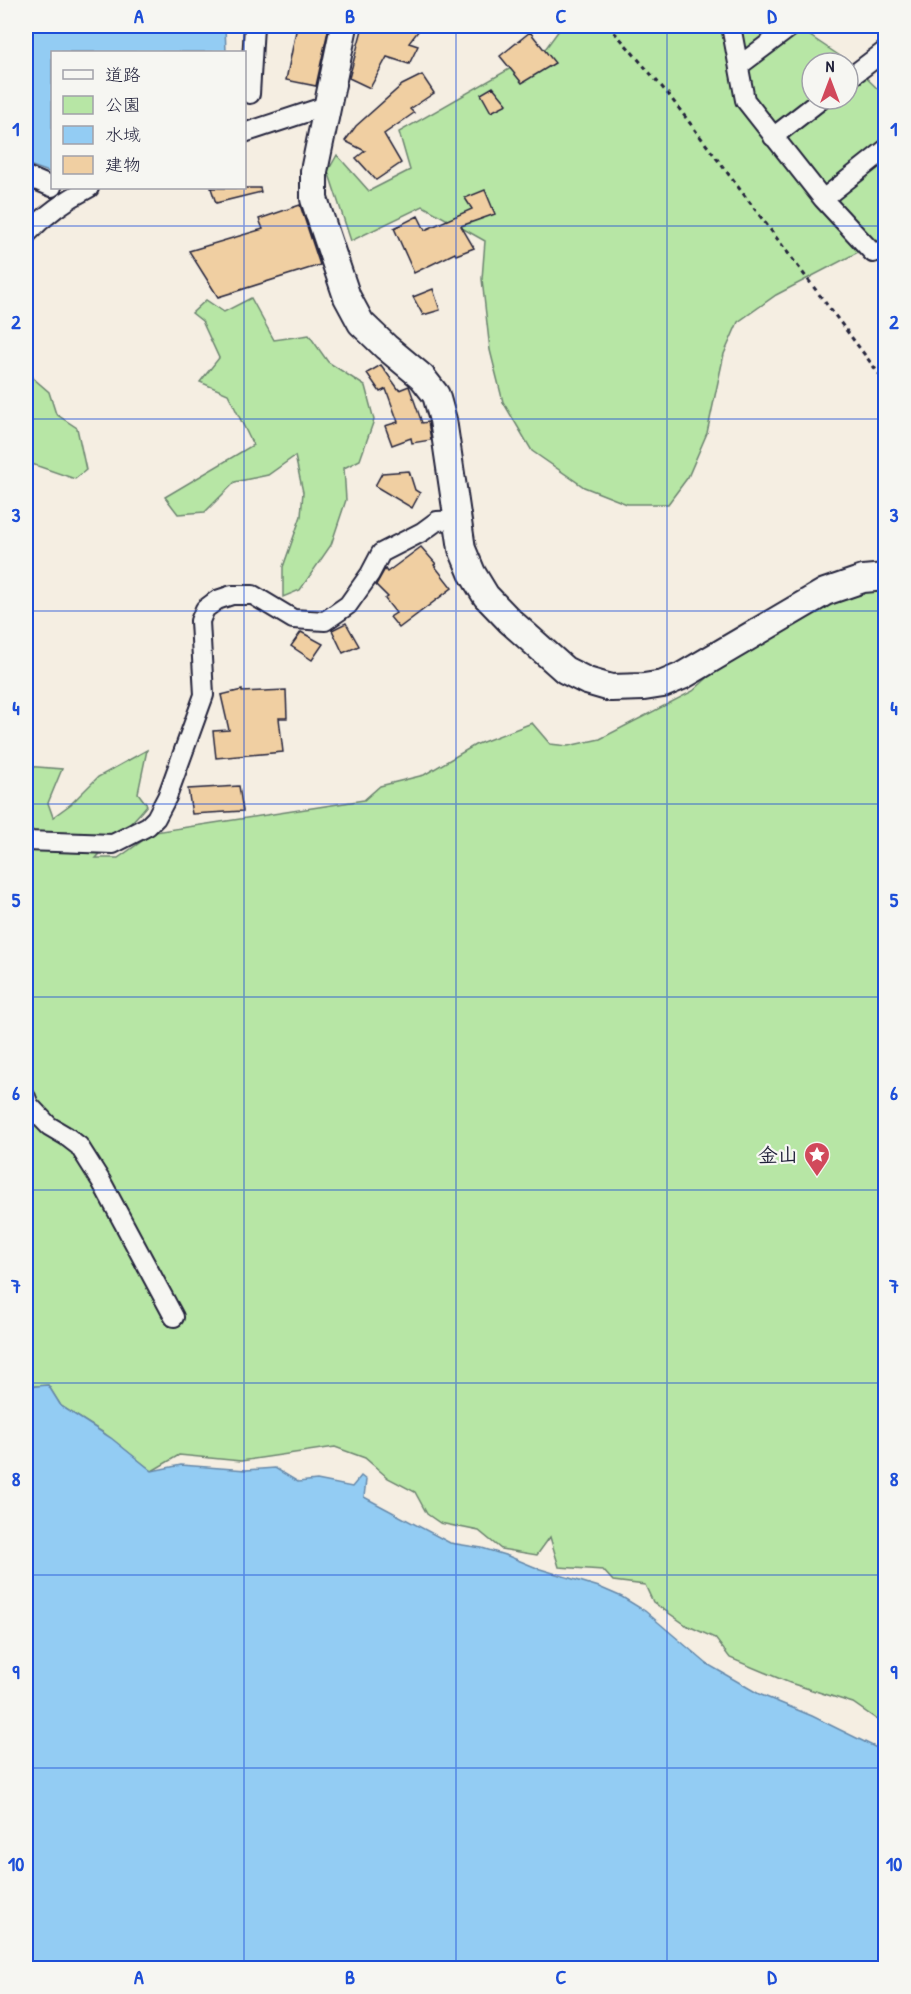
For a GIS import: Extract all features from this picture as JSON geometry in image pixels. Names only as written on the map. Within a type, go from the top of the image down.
[{"type":"street","points":[[250,94],[254,26]]},
{"type":"street","points":[[344,26],[314,171],[314,199],[347,297],[361,323],[422,377],[436,395],[443,420],[462,549],[472,573],[486,596],[535,645],[565,670],[587,681],[611,687],[644,687],[672,680],[825,592],[863,579],[885,577]]},
{"type":"street","points":[[731,26],[745,100],[823,199],[873,253],[885,249]]},
{"type":"street","points":[[740,65],[792,26]]},
{"type":"street","points":[[860,70],[885,50]]},
{"type":"street","points":[[246,132],[326,106]]},
{"type":"street","points":[[773,137],[807,111]]},
{"type":"street","points":[[823,199],[885,149]]},
{"type":"street","points":[[26,176],[51,186]]},
{"type":"street","points":[[57,189],[73,196]]},
{"type":"street","points":[[26,235],[43,217],[87,189]]},
{"type":"street","points":[[26,841],[113,844],[148,826],[156,818],[176,775],[204,695],[200,621],[205,609],[217,600],[232,595],[253,595],[293,619],[325,621],[348,605],[370,574],[381,553],[422,532],[437,521],[457,520]]},
{"type":"street","points":[[26,1097],[29,1106],[49,1126],[79,1146],[106,1190],[174,1317]]},
{"type":"path","points":[[607,26],[668,94],[885,383]]},
{"type":"green space","points":[[562,26],[795,26],[832,51],[800,51],[800,111],[860,111],[860,72],[885,96],[885,238],[776,295],[738,322],[724,354],[707,433],[688,477],[668,504],[627,504],[584,487],[532,451],[503,402],[490,350],[482,279],[485,241],[423,206],[351,241],[328,171],[337,155],[369,191],[410,170],[399,132],[546,48]]},
{"type":"green space","points":[[251,298],[274,340],[309,335],[328,362],[365,386],[374,420],[360,460],[344,468],[346,500],[331,545],[300,590],[283,597],[283,567],[301,516],[303,492],[295,456],[268,475],[235,482],[205,512],[178,514],[165,497],[253,445],[228,394],[200,382],[219,358],[202,321],[192,313],[206,300],[224,312]]},
{"type":"green space","points":[[26,372],[49,392],[56,414],[77,428],[86,470],[75,479],[26,462]]},
{"type":"green space","points":[[885,576],[885,1725],[853,1703],[790,1683],[730,1658],[715,1638],[686,1625],[653,1602],[645,1585],[613,1581],[603,1570],[559,1567],[550,1537],[537,1555],[501,1549],[479,1531],[440,1523],[427,1514],[415,1492],[388,1478],[365,1458],[335,1447],[241,1461],[179,1455],[152,1471],[104,1433],[61,1406],[48,1385],[26,1387],[26,766],[62,769],[48,803],[53,817],[71,804],[98,777],[147,750],[138,793],[147,805],[96,858],[118,858],[155,832],[364,800],[380,786],[424,775],[475,745],[532,723],[550,744],[568,746],[600,739],[693,691],[806,594]]},
{"type":"water","points":[[26,26],[225,26],[226,51],[51,51],[51,173],[26,164]]},
{"type":"water","points":[[48,1385],[61,1406],[111,1438],[152,1471],[181,1465],[246,1470],[275,1468],[298,1482],[317,1480],[352,1487],[361,1476],[366,1480],[364,1497],[450,1543],[482,1548],[508,1556],[622,1597],[645,1611],[707,1664],[759,1694],[812,1716],[885,1752],[885,1968],[26,1968],[26,1387]]},
{"type":"building","points":[[297,26],[329,26],[316,86],[286,80]]},
{"type":"building","points":[[363,26],[422,26],[409,43],[418,46],[409,64],[387,57],[370,88],[349,78]]},
{"type":"building","points":[[530,32],[555,63],[522,83],[500,56]]},
{"type":"building","points":[[422,75],[434,93],[410,109],[414,113],[384,134],[401,163],[376,180],[356,158],[365,151],[345,141],[356,126],[402,85]]},
{"type":"building","points":[[493,87],[507,104],[491,112],[481,94]]},
{"type":"building","points":[[260,188],[261,192],[216,203],[211,189]]},
{"type":"building","points":[[485,190],[495,214],[461,226],[474,248],[456,255],[455,253],[414,273],[394,228],[418,216],[425,230],[472,209],[465,198]]},
{"type":"building","points":[[300,205],[320,265],[218,297],[189,251],[263,229],[259,219]]},
{"type":"building","points":[[433,289],[440,310],[423,315],[413,297]]},
{"type":"building","points":[[381,365],[399,390],[409,386],[422,423],[428,422],[431,440],[412,443],[411,438],[392,445],[385,426],[398,422],[386,389],[380,392],[367,373]]},
{"type":"building","points":[[409,471],[415,490],[420,493],[412,508],[375,486],[382,473]]},
{"type":"building","points":[[421,547],[452,588],[399,628],[390,617],[396,613],[385,599],[388,597],[376,585],[385,569],[387,572]]},
{"type":"building","points":[[346,623],[359,646],[343,653],[332,630]]},
{"type":"building","points":[[301,632],[323,644],[312,660],[291,646]]},
{"type":"building","points":[[242,690],[242,692],[286,690],[287,718],[279,718],[283,752],[216,758],[213,731],[229,730],[221,695]]},
{"type":"building","points":[[239,786],[243,811],[192,814],[188,789]]},
{"type":"place","name":"金山","points":[[817,1178]]}]
